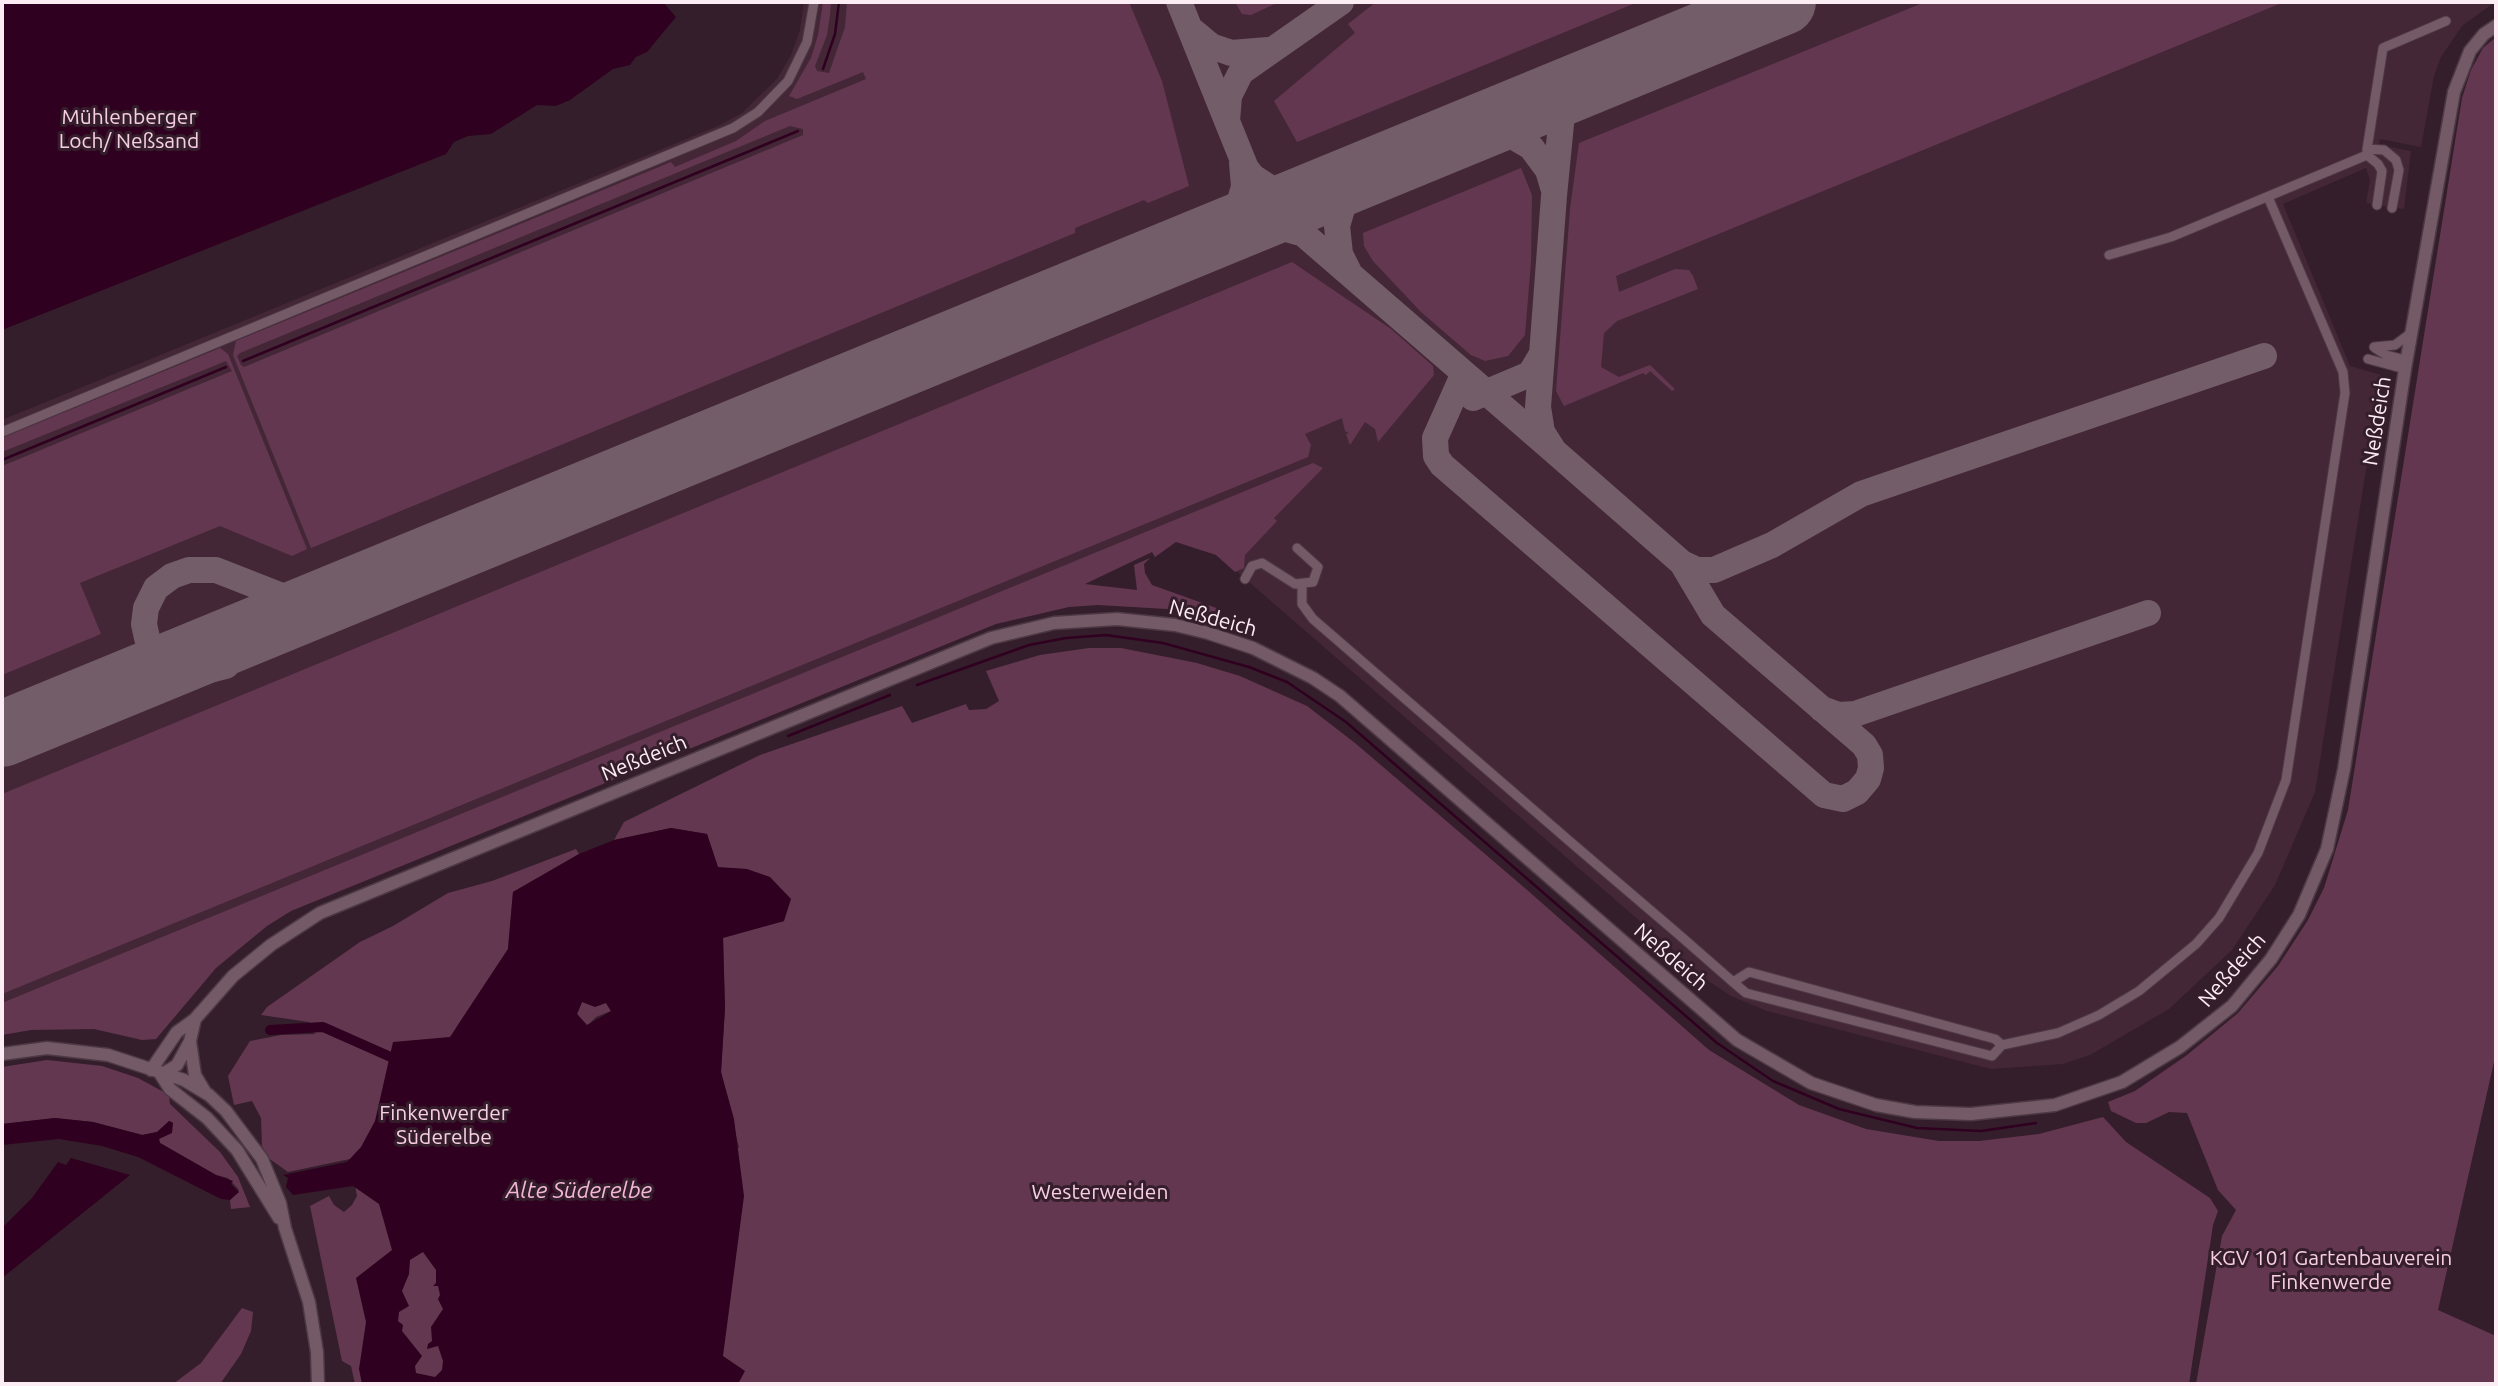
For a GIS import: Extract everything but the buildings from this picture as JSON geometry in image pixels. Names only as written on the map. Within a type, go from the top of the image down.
[{"type":"street","points":[[2,432],[733,128],[769,102],[793,72],[807,42],[814,2]]},
{"type":"street","points":[[2367,152],[2383,48],[2446,21]]},
{"type":"street","name":"Neßdeich","points":[[156,1072],[177,1032],[195,1019],[250,961],[302,923],[331,908],[991,638],[1046,624],[1117,619],[1175,625],[1208,633],[1284,662],[1322,684],[1737,1040],[1786,1070],[1838,1093],[1915,1112],[2000,1113],[2075,1100],[2148,1068],[2201,1032],[2232,1006],[2271,960],[2315,883],[2337,810],[2405,364],[2457,80],[2476,43],[2496,26]]},
{"type":"street","points":[[2109,255],[2171,237],[2378,148],[2393,156],[2399,170],[2392,208]]},
{"type":"street","points":[[2367,152],[2382,171],[2377,205]]},
{"type":"street","points":[[1302,585],[1302,604],[1313,619],[1746,993],[1764,1000],[1992,1056],[2002,1045],[2058,1033],[2099,1015],[2139,990],[2188,952],[2219,918],[2258,853],[2286,780],[2345,393],[2343,372],[2268,197]]},
{"type":"street","points":[[2405,364],[2374,347],[2395,345],[2411,333]]},
{"type":"street","points":[[2368,359],[2405,364]]},
{"type":"street","points":[[1245,579],[1252,566],[1262,564],[1272,567],[1291,583],[1302,585],[1312,582],[1318,570],[1297,548]]},
{"type":"street","points":[[1733,982],[1749,972],[1995,1039],[2002,1045]]},
{"type":"street","points":[[156,1072],[177,1065],[190,1041],[195,1019]]},
{"type":"street","points":[[190,1041],[195,1075],[209,1095],[236,1122],[268,1170],[309,1302],[317,1352],[318,1384]]},
{"type":"street","points":[[2,1054],[47,1048],[80,1049],[118,1058],[184,1080],[209,1095]]},
{"type":"street","points":[[156,1072],[170,1089],[206,1118],[237,1150],[285,1228]]},
{"type":"shaded area","points":[[804,2],[2495,2],[2462,26],[2441,57],[2434,76],[2421,147],[2380,139],[2379,145],[2411,151],[2404,209],[2366,203],[2370,180],[2366,168],[2283,204],[2350,366],[2381,375],[2315,792],[2275,885],[2232,950],[2169,1009],[2090,1055],[2063,1064],[1991,1069],[1767,1011],[1731,996],[1710,982],[1181,523],[2,1008],[2,420],[718,126],[742,113],[777,79],[791,55],[800,30]]},
{"type":"green space","points":[[823,2],[831,2],[827,35],[815,66],[817,71],[829,73],[845,27],[847,2],[1129,2],[1162,81],[1189,186],[1148,203],[1144,200],[1075,228],[1075,233],[311,548],[233,355],[236,341],[671,162],[675,167],[736,141],[765,121],[866,79],[863,72],[797,99],[789,96],[811,58]],"holes":[[[790,126],[803,129],[803,135],[244,367],[237,356]]]},
{"type":"green space","points":[[1235,2],[1279,2],[1251,15],[1242,14]]},
{"type":"green space","points":[[1376,2],[1638,2],[1297,142],[1274,101],[1355,33],[1348,24]]},
{"type":"green space","points":[[1925,2],[2284,2],[1616,276],[1619,292],[1675,269],[1689,270],[1693,276],[1698,289],[1617,321],[1604,333],[1601,367],[1619,377],[1650,365],[1675,389],[1672,391],[1650,371],[1646,375],[1643,373],[1564,406],[1556,391],[1570,209],[1579,143]]},
{"type":"green space","name":"KGV 101 Gartenbauverein Finkenwerde","points":[[2496,37],[2496,1053],[2438,1310],[2496,1336],[2496,1384],[2196,1384],[2222,1236],[2236,1210],[2218,1190],[2187,1113],[2169,1112],[2146,1123],[2136,1123],[2111,1111],[2108,1102],[2135,1091],[2187,1055],[2238,1013],[2278,966],[2308,920],[2324,888],[2348,810],[2462,98],[2471,70],[2483,48]]},
{"type":"green space","points":[[1521,168],[1532,195],[1531,262],[1525,335],[1508,356],[1485,361],[1471,355],[1421,312],[1373,261],[1364,246],[1363,233]]},
{"type":"green space","points":[[1292,262],[1391,329],[1433,366],[1434,375],[1378,442],[1375,429],[1365,422],[1350,445],[1346,434],[1349,433],[1345,431],[1342,418],[1305,434],[1311,445],[1308,457],[2,994],[2,794]]},
{"type":"green space","points":[[220,348],[228,354],[307,549],[292,556],[220,526],[80,583],[101,634],[2,675],[2,466],[232,371],[226,361],[2,452],[2,438]]},
{"type":"green space","points":[[1313,463],[1323,468],[1274,518],[1277,521],[1245,555],[1244,568],[1235,572],[1216,555],[1176,542],[1155,557],[1152,552],[1085,584],[1137,590],[1134,565],[1150,558],[1144,564],[1145,573],[1152,585],[1222,610],[1214,615],[1208,617],[1167,609],[1098,605],[1069,607],[996,624],[291,911],[267,926],[216,968],[156,1039],[142,1040],[94,1029],[31,1030],[2,1035],[2,1003]]},
{"type":"green space","points":[[1089,648],[1121,648],[1197,663],[1240,676],[1307,706],[1355,743],[1526,889],[1709,1050],[1799,1105],[1866,1129],[1939,1141],[1979,1141],[2039,1134],[2103,1117],[2126,1142],[2210,1198],[2218,1211],[2213,1225],[2189,1384],[355,1384],[351,1366],[342,1361],[310,1206],[329,1196],[334,1205],[344,1212],[352,1205],[357,1196],[350,1159],[288,1172],[267,1157],[262,1146],[261,1118],[252,1101],[234,1105],[228,1076],[250,1041],[281,1035],[315,1034],[309,1022],[261,1015],[267,1007],[360,942],[448,893],[492,881],[576,849],[579,854],[513,892],[508,949],[456,1028],[739,1148],[721,1072],[725,1008],[723,937],[784,921],[747,869],[718,868],[707,834],[671,828],[614,840],[624,822],[760,755],[902,706],[912,723],[966,704],[969,710],[986,709],[999,701],[986,671],[1040,655]]},
{"type":"green space","points":[[582,1002],[606,1003],[611,1011],[596,1017],[587,1026],[577,1014]]},
{"type":"green space","points":[[47,1060],[102,1066],[138,1078],[169,1095],[170,1104],[220,1152],[238,1177],[250,1207],[231,1209],[230,1200],[239,1190],[228,1178],[216,1175],[160,1143],[159,1139],[173,1123],[170,1121],[157,1132],[143,1135],[93,1122],[55,1118],[2,1124],[2,1067]]},
{"type":"green space","points":[[242,1308],[253,1312],[251,1331],[241,1354],[220,1384],[173,1384],[201,1363]]},
{"type":"water","name":"Mühlenberger Loch/ Neßsand","points":[[2,2],[663,2],[676,17],[647,52],[636,57],[630,65],[613,69],[570,100],[556,106],[537,105],[491,134],[468,136],[454,142],[446,154],[2,330]]},
{"type":"water","name":"Alte Süderelbe","points":[[671,828],[707,834],[718,867],[747,869],[770,877],[791,899],[784,921],[723,938],[725,1008],[721,1072],[734,1119],[744,1196],[723,1356],[745,1371],[738,1384],[362,1384],[359,1369],[366,1322],[356,1278],[392,1250],[379,1204],[353,1186],[293,1195],[286,1187],[288,1178],[283,1175],[347,1162],[361,1147],[375,1121],[393,1042],[450,1037],[508,949],[513,892],[579,854],[614,840]],"holes":[[[582,1002],[595,1007],[606,1003],[611,1011],[587,1025],[577,1014]],[[423,1252],[436,1270],[436,1283],[433,1286],[438,1286],[438,1299],[443,1309],[431,1327],[432,1341],[427,1349],[438,1346],[443,1361],[442,1370],[435,1377],[416,1373],[415,1366],[422,1356],[402,1331],[403,1325],[398,1321],[399,1312],[409,1306],[402,1291],[409,1274],[410,1260]]]},
{"type":"water","points":[[55,1118],[93,1122],[142,1135],[157,1132],[169,1121],[173,1123],[172,1133],[159,1139],[160,1143],[216,1175],[233,1181],[231,1184],[239,1192],[230,1200],[221,1199],[138,1157],[102,1146],[59,1139],[2,1145],[2,1124]]},
{"type":"water","points":[[71,1158],[130,1175],[2,1278],[2,1228],[32,1198],[58,1162],[66,1165]]},
{"type":"waterway","points":[[823,69],[835,34],[839,2]]},
{"type":"waterway","points":[[243,361],[798,131]]},
{"type":"waterway","points":[[2,460],[226,367]]},
{"type":"waterway","points":[[917,685],[1029,645],[1066,638],[1106,635],[1163,643],[1249,667],[1287,682],[1346,722],[1717,1043],[1773,1081],[1839,1109],[1917,1128],[1981,1131],[2036,1123]]},
{"type":"waterway","points":[[788,736],[890,695]]},
{"type":"waterway","points":[[270,1030],[323,1027],[402,1062]]},
{"type":"taxiway","points":[[1179,2],[1256,193],[1554,451],[1542,432],[1538,407],[1554,196],[1562,114],[1572,96],[1585,83]]},
{"type":"taxiway","points":[[1227,121],[1229,96],[1241,72],[1341,2]]},
{"type":"taxiway","points":[[1193,31],[1211,46],[1231,53],[1268,50]]},
{"type":"taxiway","points":[[1476,128],[1507,133],[1531,147],[1548,170],[1553,187]]},
{"type":"taxiway","points":[[1212,237],[1228,223],[1239,204],[1244,187],[1242,163],[1253,177],[1273,190],[1301,197],[1314,195]]},
{"type":"taxiway","points":[[1349,272],[1340,254],[1337,226],[1344,202],[1365,174]]},
{"type":"taxiway","points":[[1244,224],[1265,223],[1297,232]]},
{"type":"taxiway","points":[[1473,398],[1530,374],[1542,354]]},
{"type":"taxiway","points":[[1682,563],[1697,570],[1714,570],[1772,545],[1861,494],[2264,356]]},
{"type":"taxiway","points":[[1464,373],[1435,438],[1436,456],[1442,465],[1824,795],[1843,799],[1857,792],[1868,779],[1871,768],[1870,755],[1864,745],[1713,615],[1682,563],[1554,451]]},
{"type":"taxiway","points":[[285,618],[256,635],[226,666],[198,673],[179,670],[157,655],[147,638],[144,624],[146,608],[156,588],[172,576],[189,570],[216,570],[295,601],[330,599]]},
{"type":"taxiway","points":[[1822,709],[1838,715],[1855,714],[2148,613]]},
{"type":"runway","points":[[2,734],[1783,2]]},
{"type":"park label","name":"Finkenwerder Süderelbe","points":[[444,1125]]},
{"type":"park label","name":"Westerweiden","points":[[1100,1192]]}]
